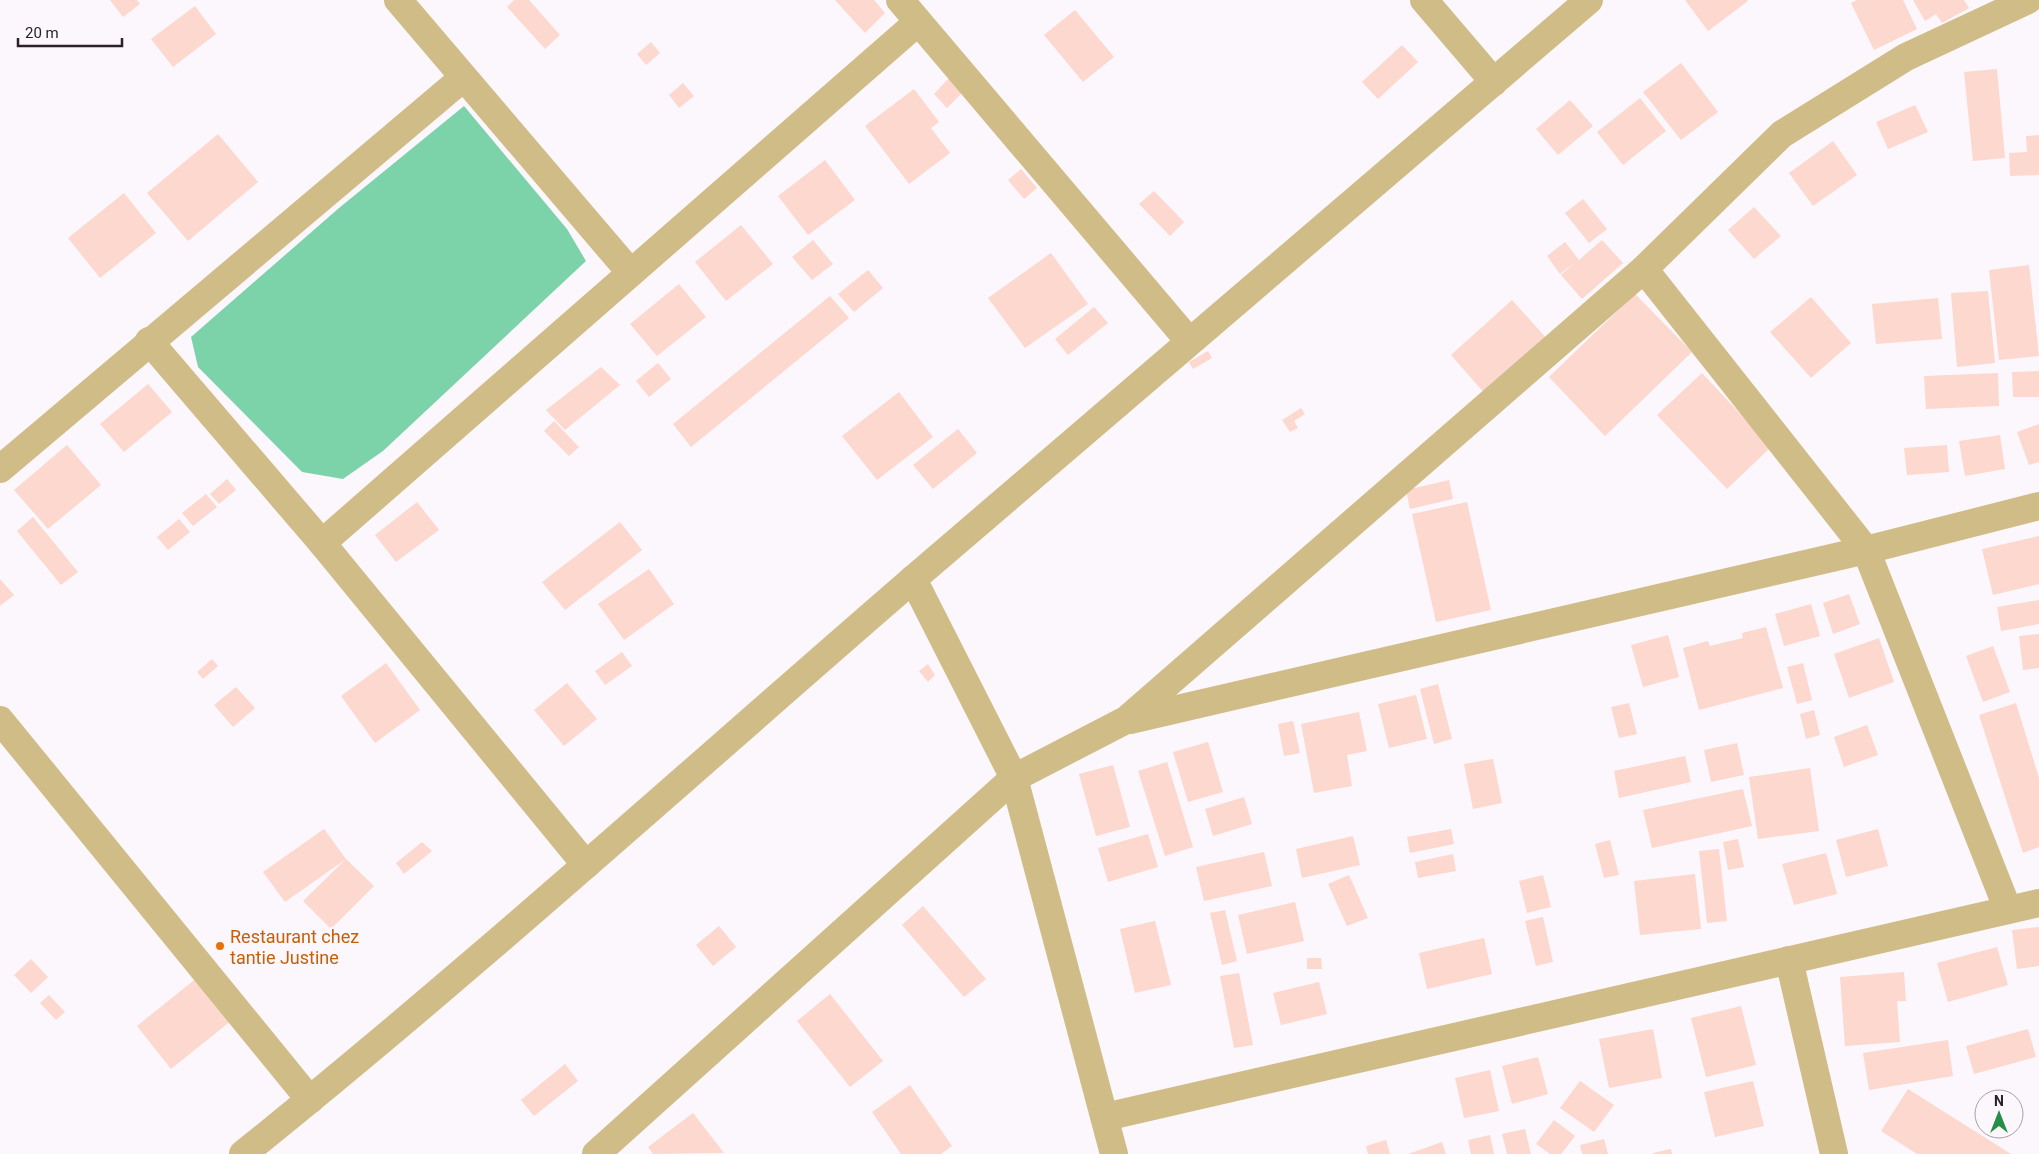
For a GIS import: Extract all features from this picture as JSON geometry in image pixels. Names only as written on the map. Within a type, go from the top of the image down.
[{"type":"street","points":[[398,0],[630,272]]},
{"type":"street","points":[[900,0],[1189,341]]},
{"type":"street","points":[[1424,0],[1494,82]]},
{"type":"street","points":[[243,1154],[310,1100],[586,864],[1189,341],[1589,0]]},
{"type":"street","points":[[598,1153],[1014,778],[1126,720],[1644,269],[1782,134],[1906,57],[2028,0]]},
{"type":"street","points":[[322,543],[918,22]]},
{"type":"street","points":[[0,469],[149,341],[464,78]]},
{"type":"street","points":[[1644,269],[1866,550],[2008,910]]},
{"type":"street","points":[[149,341],[322,543],[586,864]]},
{"type":"street","points":[[1126,720],[1866,550],[2039,506]]},
{"type":"street","points":[[913,579],[1014,778],[1114,1154]]},
{"type":"street","points":[[0,720],[310,1100]]},
{"type":"street","points":[[1105,1117],[2039,902]]},
{"type":"street","points":[[1788,960],[1834,1154]]},
{"type":"green space","points":[[464,106],[567,229],[586,261],[383,451],[343,479],[302,472],[198,367],[191,337],[339,208]]},
{"type":"building","points":[[110,0],[137,0],[140,4],[123,17]]},
{"type":"building","points":[[514,0],[529,0],[560,35],[545,49],[507,7]]},
{"type":"building","points":[[835,0],[874,0],[885,13],[865,33]]},
{"type":"building","points":[[1685,0],[1747,0],[1748,1],[1708,31]]},
{"type":"building","points":[[1857,0],[1903,0],[1917,29],[1874,50],[1851,3]]},
{"type":"building","points":[[1913,0],[1964,0],[1969,8],[1942,23],[1936,14],[1925,21]]},
{"type":"building","points":[[195,6],[216,34],[173,67],[151,39]]},
{"type":"building","points":[[1075,10],[1114,57],[1083,82],[1044,35]]},
{"type":"building","points":[[651,42],[660,53],[646,65],[637,54]]},
{"type":"building","points":[[1402,45],[1418,62],[1378,99],[1362,82]]},
{"type":"building","points":[[1681,63],[1718,112],[1681,140],[1643,92]]},
{"type":"building","points":[[1997,69],[2005,158],[1973,161],[1964,72]]},
{"type":"building","points":[[950,77],[964,91],[947,108],[934,94]]},
{"type":"building","points":[[683,83],[694,96],[679,108],[669,95]]},
{"type":"building","points":[[914,89],[939,122],[931,128],[950,153],[909,184],[865,126]]},
{"type":"building","points":[[1640,98],[1666,131],[1623,165],[1597,132]]},
{"type":"building","points":[[1570,100],[1593,126],[1558,155],[1536,129]]},
{"type":"building","points":[[1915,105],[1928,132],[1888,149],[1876,122]]},
{"type":"building","points":[[218,134],[258,182],[188,241],[147,193]]},
{"type":"building","points":[[2039,135],[2039,175],[2010,176],[2009,153],[2027,152],[2026,136]]},
{"type":"building","points":[[1833,141],[1857,175],[1813,206],[1789,173]]},
{"type":"building","points":[[825,160],[855,200],[808,235],[778,196]]},
{"type":"building","points":[[1021,169],[1037,188],[1024,199],[1008,180]]},
{"type":"building","points":[[1154,191],[1184,222],[1170,236],[1139,204]]},
{"type":"building","points":[[124,193],[156,233],[100,278],[68,238]]},
{"type":"building","points":[[1583,199],[1607,229],[1589,243],[1565,213]]},
{"type":"building","points":[[1754,207],[1781,236],[1754,259],[1728,230]]},
{"type":"building","points":[[741,225],[773,264],[726,301],[695,262]]},
{"type":"building","points":[[813,240],[833,264],[812,280],[792,257]]},
{"type":"building","points":[[1602,240],[1623,263],[1582,299],[1561,275],[1574,263],[1560,274],[1547,256],[1565,242],[1579,260]]},
{"type":"building","points":[[1051,253],[1088,304],[1025,348],[988,298]]},
{"type":"building","points":[[2029,265],[2039,356],[1999,360],[1989,270]]},
{"type":"building","points":[[868,270],[883,288],[854,312],[838,294]]},
{"type":"building","points":[[679,284],[706,317],[657,356],[630,324]]},
{"type":"building","points":[[1988,291],[1995,363],[1957,367],[1951,293]]},
{"type":"building","points":[[1635,294],[1692,352],[1605,436],[1549,377]]},
{"type":"building","points":[[830,296],[849,318],[691,447],[673,424]]},
{"type":"building","points":[[1811,297],[1851,343],[1811,378],[1770,332]]},
{"type":"building","points":[[1938,298],[1942,339],[1876,344],[1872,304]]},
{"type":"building","points":[[1512,300],[1548,340],[1486,395],[1451,355]]},
{"type":"building","points":[[1094,307],[1108,323],[1068,355],[1055,339]]},
{"type":"building","points":[[1208,351],[1212,358],[1193,369],[1189,362]]},
{"type":"building","points":[[658,363],[671,379],[649,397],[636,381]]},
{"type":"building","points":[[601,367],[620,385],[565,430],[546,410]]},
{"type":"building","points":[[2039,371],[2039,397],[2013,397],[2012,372]]},
{"type":"building","points":[[1702,373],[1771,447],[1727,489],[1657,415]]},
{"type":"building","points":[[1998,373],[1999,406],[1926,409],[1924,376]]},
{"type":"building","points":[[148,384],[172,412],[124,452],[100,424]]},
{"type":"building","points":[[899,392],[933,437],[877,480],[842,436]]},
{"type":"building","points":[[1301,408],[1305,414],[1294,421],[1298,428],[1290,432],[1282,420]]},
{"type":"building","points":[[554,421],[579,447],[569,456],[544,431]]},
{"type":"building","points":[[2039,424],[2039,462],[2029,465],[2017,432]]},
{"type":"building","points":[[958,429],[977,453],[933,489],[913,465]]},
{"type":"building","points":[[2000,435],[2005,469],[1965,476],[1959,441]]},
{"type":"building","points":[[67,445],[101,485],[48,529],[14,490]]},
{"type":"building","points":[[1947,445],[1949,472],[1907,475],[1904,448]]},
{"type":"building","points":[[227,479],[236,490],[219,504],[210,494]]},
{"type":"building","points":[[1449,480],[1453,499],[1410,509],[1406,490]]},
{"type":"building","points":[[206,494],[217,507],[193,526],[182,513]]},
{"type":"building","points":[[417,502],[439,530],[396,562],[375,535]]},
{"type":"building","points":[[1467,502],[1491,610],[1436,622],[1412,514]]},
{"type":"building","points":[[33,517],[78,572],[61,585],[17,531]]},
{"type":"building","points":[[179,519],[190,532],[168,550],[157,537]]},
{"type":"building","points":[[620,522],[642,550],[565,610],[542,582]]},
{"type":"building","points":[[2039,536],[2039,584],[1993,595],[1982,549]]},
{"type":"building","points":[[649,569],[674,604],[624,640],[598,604]]},
{"type":"building","points":[[0,579],[14,595],[0,606]]},
{"type":"building","points":[[1849,594],[1860,624],[1833,634],[1823,603]]},
{"type":"building","points":[[2039,600],[2039,624],[2001,631],[1997,607]]},
{"type":"building","points":[[1811,604],[1820,636],[1784,646],[1775,614]]},
{"type":"building","points":[[1766,627],[1783,688],[1699,710],[1683,648],[1708,641],[1710,646],[1743,638],[1742,633]]},
{"type":"building","points":[[2039,634],[2039,668],[2023,670],[2019,636]]},
{"type":"building","points":[[1668,635],[1679,677],[1643,687],[1631,645]]},
{"type":"building","points":[[1879,638],[1894,682],[1849,698],[1834,654]]},
{"type":"building","points":[[1993,646],[2010,692],[1983,702],[1966,656]]},
{"type":"building","points":[[622,652],[632,666],[605,685],[595,671]]},
{"type":"building","points":[[212,659],[218,666],[203,679],[197,672]]},
{"type":"building","points":[[386,663],[420,710],[375,743],[341,696]]},
{"type":"building","points":[[1803,663],[1812,700],[1797,704],[1787,667]]},
{"type":"building","points":[[928,664],[935,675],[928,682],[919,671]]},
{"type":"building","points":[[567,683],[597,719],[564,746],[534,710]]},
{"type":"building","points":[[1438,684],[1452,739],[1434,744],[1420,689]]},
{"type":"building","points":[[236,687],[255,708],[233,727],[214,705]]},
{"type":"building","points":[[1416,695],[1427,739],[1389,748],[1378,704]]},
{"type":"building","points":[[1629,703],[1637,734],[1619,738],[1611,707]]},
{"type":"building","points":[[2016,703],[2039,778],[2039,847],[2023,853],[1979,715]]},
{"type":"building","points":[[1814,710],[1820,735],[1806,739],[1800,714]]},
{"type":"building","points":[[1359,712],[1367,751],[1347,755],[1352,786],[1314,793],[1301,724]]},
{"type":"building","points":[[1293,721],[1300,753],[1284,756],[1278,724]]},
{"type":"building","points":[[1867,725],[1878,755],[1844,767],[1834,737]]},
{"type":"building","points":[[1208,742],[1223,792],[1188,802],[1173,752]]},
{"type":"building","points":[[1737,743],[1744,775],[1711,782],[1704,750]]},
{"type":"building","points":[[1685,756],[1691,782],[1619,798],[1614,771]]},
{"type":"building","points":[[1493,759],[1502,803],[1473,809],[1464,764]]},
{"type":"building","points":[[1167,762],[1193,847],[1165,856],[1138,771]]},
{"type":"building","points":[[1113,765],[1130,827],[1096,836],[1079,774]]},
{"type":"building","points":[[1810,768],[1819,831],[1758,839],[1749,777]]},
{"type":"building","points":[[1743,789],[1752,826],[1652,848],[1643,810]]},
{"type":"building","points":[[1244,797],[1252,824],[1213,836],[1205,809]]},
{"type":"building","points":[[324,829],[346,859],[285,902],[263,872]]},
{"type":"building","points":[[1451,829],[1454,844],[1410,853],[1407,837]]},
{"type":"building","points":[[1878,829],[1888,866],[1846,877],[1836,840]]},
{"type":"building","points":[[1148,834],[1158,867],[1108,882],[1098,848]]},
{"type":"building","points":[[1353,836],[1360,865],[1302,878],[1296,849]]},
{"type":"building","points":[[1738,839],[1744,867],[1728,870],[1723,842]]},
{"type":"building","points":[[1610,840],[1619,875],[1604,878],[1595,844]]},
{"type":"building","points":[[422,842],[432,851],[404,874],[396,863]]},
{"type":"building","points":[[1719,849],[1727,921],[1707,923],[1699,851]]},
{"type":"building","points":[[1264,852],[1272,886],[1204,901],[1196,867]]},
{"type":"building","points":[[1826,853],[1837,894],[1794,905],[1782,864]]},
{"type":"building","points":[[1453,854],[1456,871],[1418,878],[1415,862]]},
{"type":"building","points":[[346,859],[374,886],[331,929],[303,901]]},
{"type":"building","points":[[1695,874],[1701,929],[1640,935],[1634,881]]},
{"type":"building","points":[[1349,875],[1368,918],[1347,926],[1328,884]]},
{"type":"building","points":[[1543,875],[1551,907],[1527,913],[1519,881]]},
{"type":"building","points":[[1295,902],[1304,941],[1247,954],[1238,915]]},
{"type":"building","points":[[923,906],[986,979],[964,997],[902,925]]},
{"type":"building","points":[[1225,910],[1237,961],[1222,965],[1210,913]]},
{"type":"building","points":[[1543,917],[1553,962],[1536,966],[1525,921]]},
{"type":"building","points":[[1155,921],[1171,985],[1135,993],[1120,929]]},
{"type":"building","points":[[719,926],[736,947],[713,966],[696,945]]},
{"type":"building","points":[[2039,927],[2039,966],[2017,969],[2012,930]]},
{"type":"building","points":[[1484,938],[1492,974],[1427,989],[1419,953]]},
{"type":"building","points":[[1997,947],[2008,985],[1948,1002],[1937,963]]},
{"type":"building","points":[[1307,958],[1321,958],[1322,969],[1307,969]]},
{"type":"building","points":[[31,959],[48,977],[31,993],[14,975]]},
{"type":"building","points":[[1904,972],[1906,1001],[1897,1001],[1900,1042],[1845,1046],[1840,977]]},
{"type":"building","points":[[1239,973],[1253,1045],[1234,1048],[1220,976]]},
{"type":"building","points":[[198,977],[237,1016],[171,1069],[137,1026]]},
{"type":"building","points":[[1319,982],[1327,1014],[1281,1025],[1273,993]]},
{"type":"building","points":[[830,994],[883,1061],[850,1087],[797,1021]]},
{"type":"building","points":[[49,995],[65,1012],[56,1020],[40,1003]]},
{"type":"building","points":[[1741,1006],[1756,1065],[1706,1077],[1691,1018]]},
{"type":"building","points":[[1653,1029],[1662,1078],[1609,1088],[1599,1039]]},
{"type":"building","points":[[2028,1029],[2036,1057],[1974,1074],[1966,1046]]},
{"type":"building","points":[[1948,1040],[1953,1076],[1869,1090],[1863,1053]]},
{"type":"building","points":[[1538,1057],[1548,1094],[1512,1104],[1502,1066]]},
{"type":"building","points":[[565,1064],[578,1081],[534,1116],[521,1100]]},
{"type":"building","points":[[1490,1070],[1499,1111],[1464,1118],[1455,1078]]},
{"type":"building","points":[[1580,1081],[1614,1105],[1594,1132],[1560,1108]]},
{"type":"building","points":[[1753,1081],[1764,1126],[1715,1137],[1704,1092]]},
{"type":"building","points":[[910,1085],[952,1146],[941,1154],[901,1154],[872,1112]]},
{"type":"building","points":[[1908,1089],[1974,1131],[1974,1139],[1987,1139],[2011,1154],[1917,1154],[1881,1131]]},
{"type":"building","points":[[693,1113],[724,1153],[653,1154],[648,1147]]},
{"type":"building","points":[[1554,1120],[1575,1136],[1561,1154],[1550,1154],[1536,1144]]},
{"type":"building","points":[[1525,1129],[1531,1154],[1507,1154],[1502,1134]]},
{"type":"building","points":[[1490,1135],[1494,1154],[1471,1154],[1468,1140]]},
{"type":"building","points":[[1604,1139],[1608,1154],[1582,1154],[1580,1145]]},
{"type":"building","points":[[1386,1140],[1390,1154],[1368,1154],[1366,1146]]},
{"type":"building","points":[[1442,1142],[1446,1154],[1408,1154]]},
{"type":"building","points":[[1671,1149],[1672,1154],[1653,1154],[1653,1153]]},
{"type":"place","name":"Restaurant chez tantie Justine","points":[[220,946]]}]
